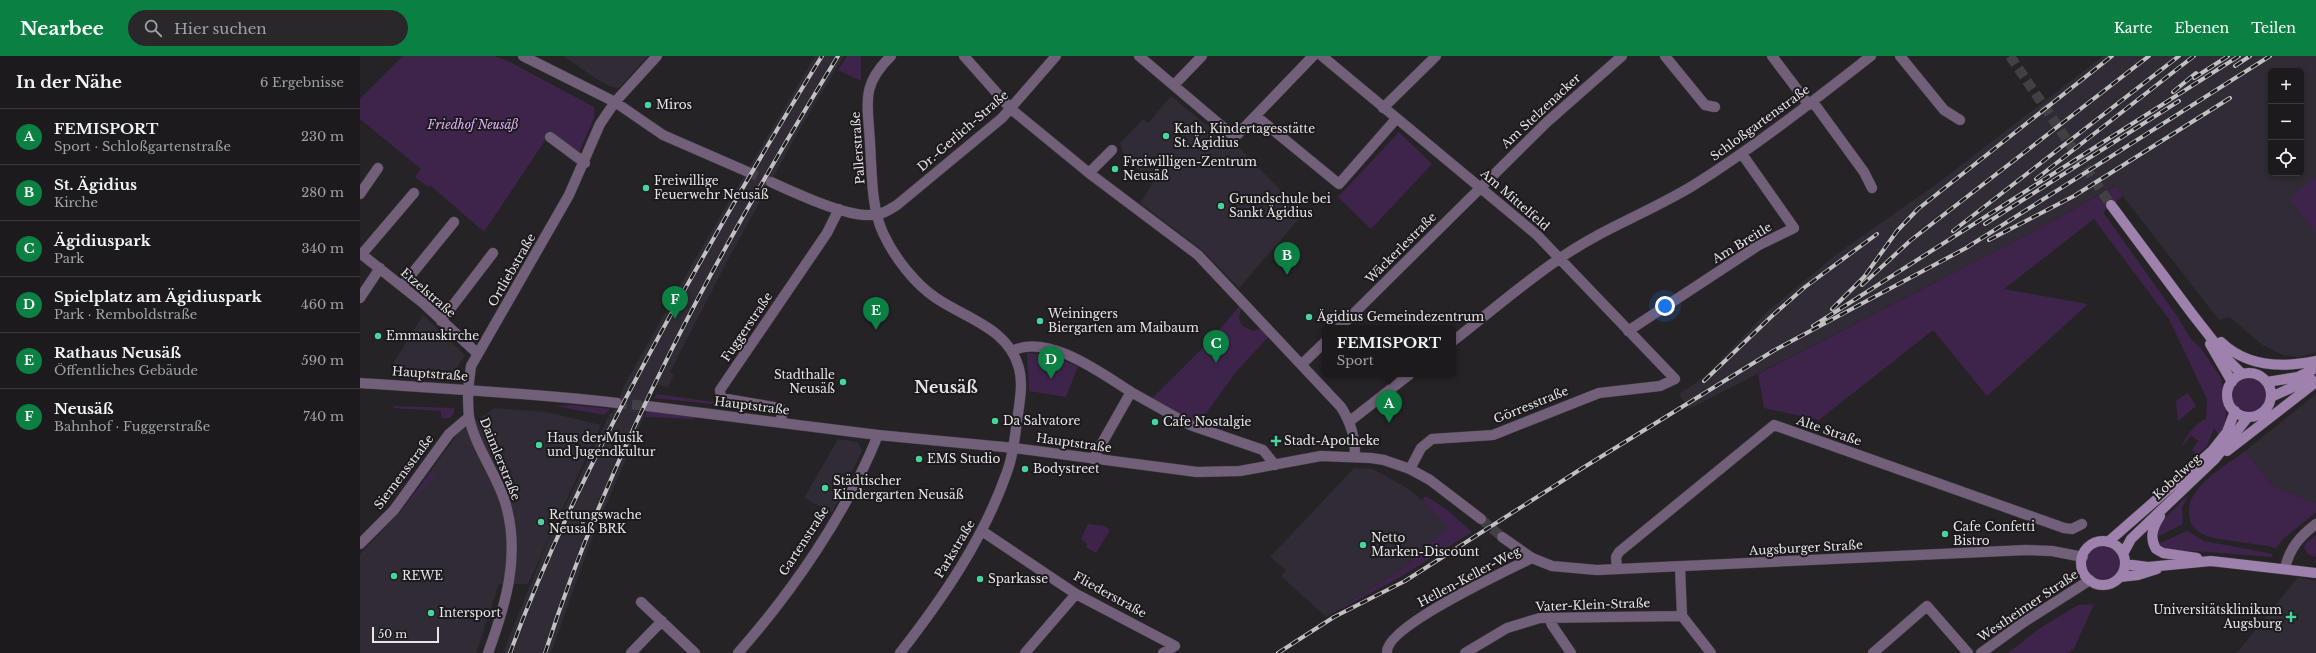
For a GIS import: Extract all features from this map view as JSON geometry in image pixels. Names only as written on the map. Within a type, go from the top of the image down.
[{"type":"main road","points":[[2111,205],[2193,315],[2242,374]]},
{"type":"main road","points":[[2193,315],[2229,350],[2256,362],[2292,366],[2316,361]]},
{"type":"main road","points":[[2193,315],[2232,382]]},
{"type":"main road","points":[[2267,382],[2298,377],[2316,368]]},
{"type":"main road","points":[[2242,374],[2257,374],[2267,382],[2271,397],[2266,409],[2258,415],[2248,417],[2234,411],[2227,397],[2232,382],[2242,374]]},
{"type":"main road","points":[[2271,397],[2316,376]]},
{"type":"main road","points":[[2215,459],[2316,382]]},
{"type":"main road","name":"Kobelweg","points":[[2108,542],[2212,451],[2227,432],[2234,411]]},
{"type":"main road","name":"Kobelweg","points":[[2123,554],[2131,539],[2215,459],[2248,417]]},
{"type":"main road","points":[[2168,503],[2153,527],[2153,544],[2156,549],[2163,552],[2211,561],[2285,568],[2316,573]]},
{"type":"main road","points":[[2108,542],[2115,544],[2123,554],[2125,564],[2120,577],[2115,582],[2105,585],[2090,580],[2083,572],[2083,557],[2086,550],[2094,544],[2108,542]]},
{"type":"main road","points":[[2125,564],[2148,567],[2211,561]]},
{"type":"main road","points":[[2120,577],[2148,573],[2170,565]]},
{"type":"street","points":[[523,56],[615,102],[662,135],[748,172]]},
{"type":"street","name":"Ortliebstraße","points":[[468,390],[468,377],[478,354],[531,266],[585,163],[600,124],[615,102],[658,56]]},
{"type":"street","name":"Pallerstraße","points":[[891,56],[879,68],[871,80],[867,96],[877,215],[882,232],[892,249],[926,290],[997,333],[1012,351]]},
{"type":"street","points":[[964,56],[1011,109],[1089,173],[1198,255],[1341,407],[1350,421],[1355,438],[1355,456]]},
{"type":"street","name":"Dr.-Gerlich-Straße","points":[[877,215],[897,205],[1011,109],[1056,56]]},
{"type":"street","points":[[1140,56],[1231,134],[1238,134],[1314,56]]},
{"type":"street","points":[[1174,86],[1202,56]]},
{"type":"street","name":"Am Mittelfeld","points":[[1322,56],[1396,119],[1537,234],[1559,259],[1675,379]]},
{"type":"street","points":[[1383,108],[1436,56]]},
{"type":"street","name":"Am Stelzenacker","points":[[1481,187],[1547,122],[1622,56]]},
{"type":"street","points":[[1665,56],[1705,105],[1715,107]]},
{"type":"street","points":[[1772,56],[1811,103],[1864,172],[1872,188]]},
{"type":"street","name":"Schloßgartenstraße","points":[[1559,259],[1616,225],[1660,204],[1742,154],[1871,56]]},
{"type":"street","points":[[1900,56],[1944,110],[1960,120]]},
{"type":"street","points":[[1256,116],[1339,184],[1396,119]]},
{"type":"street","points":[[550,138],[585,163]]},
{"type":"street","points":[[1089,173],[1112,150]]},
{"type":"street","name":"Am Breitle","points":[[1628,331],[1759,245],[1794,228],[1742,154]]},
{"type":"street","points":[[360,194],[378,168]]},
{"type":"street","points":[[771,182],[839,209],[864,215],[877,215]]},
{"type":"street","name":"Wäckerlestraße","points":[[1342,325],[1481,187]]},
{"type":"street","points":[[361,254],[414,192]]},
{"type":"street","name":"Fuggerstraße","points":[[780,422],[782,414],[780,408],[721,398],[720,395],[725,383],[827,232],[839,209]]},
{"type":"street","points":[[402,286],[454,222]]},
{"type":"street","points":[[441,321],[493,253]]},
{"type":"street","name":"Etzelstraße","points":[[361,254],[402,286],[478,354]]},
{"type":"street","points":[[1456,339],[1559,259]]},
{"type":"street","points":[[360,298],[380,268]]},
{"type":"street","points":[[1012,351],[1031,345],[1076,358],[1089,364],[1131,392],[1190,425],[1262,450],[1275,465]]},
{"type":"street","points":[[1302,364],[1322,345]]},
{"type":"street","name":"Parkstraße","points":[[900,653],[938,601],[982,531],[1008,472],[1014,448],[1021,384],[1019,368],[1012,351]]},
{"type":"street","points":[[1350,421],[1406,377]]},
{"type":"street","name":"Görresstraße","points":[[1410,470],[1421,448],[1432,440],[1493,435],[1599,393],[1660,386],[1675,379]]},
{"type":"street","name":"Hauptstraße","points":[[360,383],[468,390],[617,403]]},
{"type":"street","name":"Daimlerstraße","points":[[468,390],[470,417],[505,502],[510,526],[513,556],[507,593],[488,653]]},
{"type":"street","points":[[1093,459],[1131,392]]},
{"type":"street","name":"Hauptstraße","points":[[646,406],[878,435],[1014,448],[1164,469],[1211,473],[1240,471],[1321,456],[1355,456],[1384,460],[1410,470],[1434,483],[1481,519]]},
{"type":"street","name":"Siemensstraße","points":[[360,544],[394,510],[449,434],[470,417]]},
{"type":"street","name":"Alte Straße","points":[[1617,569],[1616,558],[1618,552],[1774,425],[2064,528],[2072,529],[2082,524]]},
{"type":"street","name":"Gartenstraße","points":[[738,653],[776,606],[813,554],[854,484],[878,435]]},
{"type":"street","points":[[2285,568],[2288,553],[2294,544],[2316,524]]},
{"type":"street","name":"Fliederstraße","points":[[982,531],[1076,594],[1175,646],[1163,653]]},
{"type":"street","points":[[1502,537],[1526,561]]},
{"type":"street","name":"Augsburger Straße","points":[[1526,561],[1566,569],[1617,569],[2026,550],[2052,551],[2083,557]]},
{"type":"street","name":"Hellen-Keller-Weg","points":[[1387,653],[1387,645],[1405,628],[1446,601],[1526,561]]},
{"type":"street","points":[[1680,567],[1682,616],[1711,653]]},
{"type":"street","name":"Westheimer Straße","points":[[1981,653],[2024,622],[2090,580]]},
{"type":"street","points":[[1025,653],[1076,594]]},
{"type":"street","points":[[641,602],[695,653]]},
{"type":"street","points":[[1873,653],[1927,606],[1968,653]]},
{"type":"street","name":"Vater-Klein-Straße","points":[[1465,653],[1515,625],[1549,617],[1682,616]]},
{"type":"street","points":[[1549,617],[1552,625],[1571,653]]},
{"type":"street","points":[[631,653],[662,621]]},
{"type":"shaded area","points":[[563,56],[648,56],[619,88],[611,87],[595,78]]},
{"type":"shaded area","points":[[815,56],[844,56],[801,127],[730,256],[670,372],[674,375],[668,387],[657,385],[643,414],[645,414],[589,546],[551,653],[503,653],[545,548],[610,413],[613,413],[625,384],[699,252]]},
{"type":"shaded area","points":[[2103,56],[2316,56],[2316,353],[2298,357],[2282,355],[2261,344],[2230,317],[2219,320],[2115,186],[2015,241],[1689,409],[1679,394],[1703,378],[1768,311],[1837,254],[1938,183]]},
{"type":"shaded area","name":"Grundschule bei Sankt Ägidius","points":[[1171,96],[1206,125],[1215,128],[1237,146],[1304,213],[1239,288],[1201,249],[1140,203],[1164,166],[1148,178],[1125,158],[1120,143],[1143,119],[1148,123]]},
{"type":"shaded area","points":[[423,315],[465,355],[455,371],[391,367]]},
{"type":"shaded area","points":[[2316,394],[2316,503],[2274,487],[2245,451]]},
{"type":"shaded area","points":[[495,408],[547,412],[601,425],[528,584],[499,584],[476,653],[360,653],[360,554],[402,510],[459,432]]},
{"type":"shaded area","points":[[838,439],[858,442],[862,451],[832,513],[804,498]]},
{"type":"shaded area","points":[[1354,468],[1373,469],[1407,488],[1449,526],[1405,567],[1326,617],[1281,576],[1286,570],[1270,557]]},
{"type":"shaded area","name":"Universitätsklinikum Augsburg","points":[[2298,577],[2316,581],[2316,653],[2237,653]]},
{"type":"green space","name":"Friedhof Neusäß","points":[[403,56],[494,56],[508,61],[594,107],[594,118],[578,155],[550,133],[484,232],[430,185],[428,187],[415,177],[421,169],[360,119],[360,99]]},
{"type":"green space","points":[[847,56],[861,56],[861,81],[838,70]]},
{"type":"green space","points":[[1399,132],[1432,164],[1371,229],[1338,197]]},
{"type":"green space","points":[[2316,177],[2316,233],[2289,198]]},
{"type":"green space","points":[[2116,186],[2123,196],[2103,212],[2177,316],[2191,339],[2200,347],[2221,378],[2226,412],[2225,427],[2219,435],[2214,428],[2207,446],[2197,455],[2192,450],[2198,441],[2191,435],[2182,447],[2191,430],[2198,423],[2206,419],[2207,399],[2169,319],[2094,219],[2004,289],[2088,304],[1987,396],[1933,330],[1819,420],[1764,408],[1758,374],[2015,241]]},
{"type":"green space","points":[[1243,302],[1239,317],[1241,325],[1253,331],[1266,327],[1272,333],[1236,372],[1196,427],[1148,402],[1209,342]]},
{"type":"green space","points":[[1027,353],[1046,355],[1078,366],[1066,397],[1029,391]]},
{"type":"green space","points":[[2252,378],[2261,383],[2265,388],[2265,402],[2261,407],[2256,411],[2246,412],[2242,411],[2233,402],[2232,392],[2233,388],[2242,379]]},
{"type":"green space","points":[[2188,393],[2196,406],[2178,421],[2176,401]]},
{"type":"green space","points":[[657,394],[770,410],[654,398]]},
{"type":"green space","points":[[573,405],[610,409],[604,415],[556,406]]},
{"type":"green space","points":[[394,406],[454,408],[454,413],[450,418],[441,418],[441,411],[393,408]]},
{"type":"green space","points":[[647,411],[696,417],[693,419],[645,417]]},
{"type":"green space","points":[[2245,451],[2274,487],[2316,503],[2316,512],[2283,539],[2276,548],[2213,538],[2199,532],[2191,524],[2189,509],[2192,498],[2198,489],[2216,472]]},
{"type":"green space","points":[[431,472],[436,476],[403,509],[405,513],[402,510]]},
{"type":"green space","points":[[2188,495],[2182,508],[2183,524],[2155,538],[2163,520]]},
{"type":"green space","points":[[1426,496],[1446,509],[1472,532],[1402,576],[1326,617],[1405,567],[1448,526],[1422,500]]},
{"type":"green space","points":[[1088,524],[1105,526],[1110,530],[1096,553],[1086,547],[1087,544],[1081,539]]},
{"type":"green space","points":[[2187,531],[2204,541],[2273,554],[2272,557],[2168,549],[2158,544]]},
{"type":"green space","points":[[2316,535],[2316,557],[2309,555],[2304,548],[2306,543]]},
{"type":"green space","points":[[2106,546],[2115,551],[2119,556],[2119,570],[2115,575],[2110,579],[2100,580],[2096,579],[2087,570],[2086,560],[2087,556],[2096,547]]},
{"type":"green space","points":[[2094,604],[2074,649],[2067,653],[2008,653],[2040,628],[2078,605]]},
{"type":"tunnel","points":[[2010,56],[2111,205]]},
{"type":"tunnel","points":[[748,172],[771,182]]},
{"type":"tunnel","points":[[617,403],[647,406]]},
{"type":"tunnel","points":[[1481,519],[1502,537]]},
{"type":"railway","points":[[510,653],[546,563],[586,476],[630,390],[729,211],[822,56]]},
{"type":"railway","points":[[545,653],[573,574],[603,497],[637,421],[712,272],[753,199],[838,56]]},
{"type":"railway","points":[[1832,309],[1864,277],[1897,231],[1918,209],[2112,56]]},
{"type":"railway","points":[[1862,285],[1911,240],[2149,56]]},
{"type":"railway","points":[[1953,231],[2179,56]]},
{"type":"railway","points":[[2036,179],[2194,56]]},
{"type":"railway","points":[[2194,78],[2228,56]]},
{"type":"railway","points":[[1813,326],[2239,56]]},
{"type":"railway","points":[[2235,66],[2250,56]]},
{"type":"railway","points":[[1278,653],[1334,617],[1405,581],[1581,469],[1773,351],[1966,248],[2270,56]]},
{"type":"railway","points":[[2173,92],[2196,73]]},
{"type":"railway","points":[[1989,240],[2074,196],[2230,98]]},
{"type":"railway","points":[[1985,224],[2179,101]]},
{"type":"railway","points":[[1704,381],[1773,315],[1805,287],[1877,234]]},
{"type":"place","name":"Miros","points":[[648,105]]},
{"type":"place","name":"Kath. Kindertagesstätte St. Ägidius","points":[[1166,136]]},
{"type":"place","name":"Freiwilligen-Zentrum Neusäß","points":[[1115,169]]},
{"type":"place","name":"Freiwillige Feuerwehr Neusäß","points":[[646,188]]},
{"type":"place","name":"Grundschule bei Sankt Ägidius","points":[[1221,206]]},
{"type":"place","name":"St. Ägidius","points":[[1287,275]]},
{"type":"place","name":"Ägidius Gemeindezentrum","points":[[1309,317]]},
{"type":"place","name":"Neusäß","points":[[675,319]]},
{"type":"place","name":"Weiningers Biergarten am Maibaum","points":[[1040,321]]},
{"type":"place","name":"Rathaus Neusäß","points":[[876,330]]},
{"type":"place","name":"Emmauskirche","points":[[378,336]]},
{"type":"place","name":"Ägidiuspark","points":[[1216,363]]},
{"type":"place","name":"Spielplatz am Ägidiuspark","points":[[1051,379]]},
{"type":"place","name":"Stadthalle Neusäß","points":[[843,382]]},
{"type":"place","name":"Da Salvatore","points":[[995,421]]},
{"type":"place","name":"Cafe Nostalgie","points":[[1155,422]]},
{"type":"place","name":"FEMISPORT","points":[[1389,423]]},
{"type":"place","name":"Stadt-Apotheke","points":[[1276,441]]},
{"type":"place","name":"Haus der Musik und Jugendkultur","points":[[539,445]]},
{"type":"place","name":"EMS Studio","points":[[919,459]]},
{"type":"place","name":"Bodystreet","points":[[1025,469]]},
{"type":"place","name":"Städtischer Kindergarten Neusäß","points":[[825,488]]},
{"type":"place","name":"Rettungswache Neusäß BRK","points":[[541,522]]},
{"type":"place","name":"Cafe Confetti Bistro","points":[[1945,534]]},
{"type":"place","name":"Netto Marken-Discount","points":[[1363,545]]},
{"type":"place","name":"REWE","points":[[394,576]]},
{"type":"place","name":"Sparkasse","points":[[980,579]]},
{"type":"place","name":"Intersport","points":[[431,613]]},
{"type":"place","name":"Universitätsklinikum Augsburg","points":[[2291,617]]},
{"type":"district","name":"Neusäß","points":[[946,387]]}]
